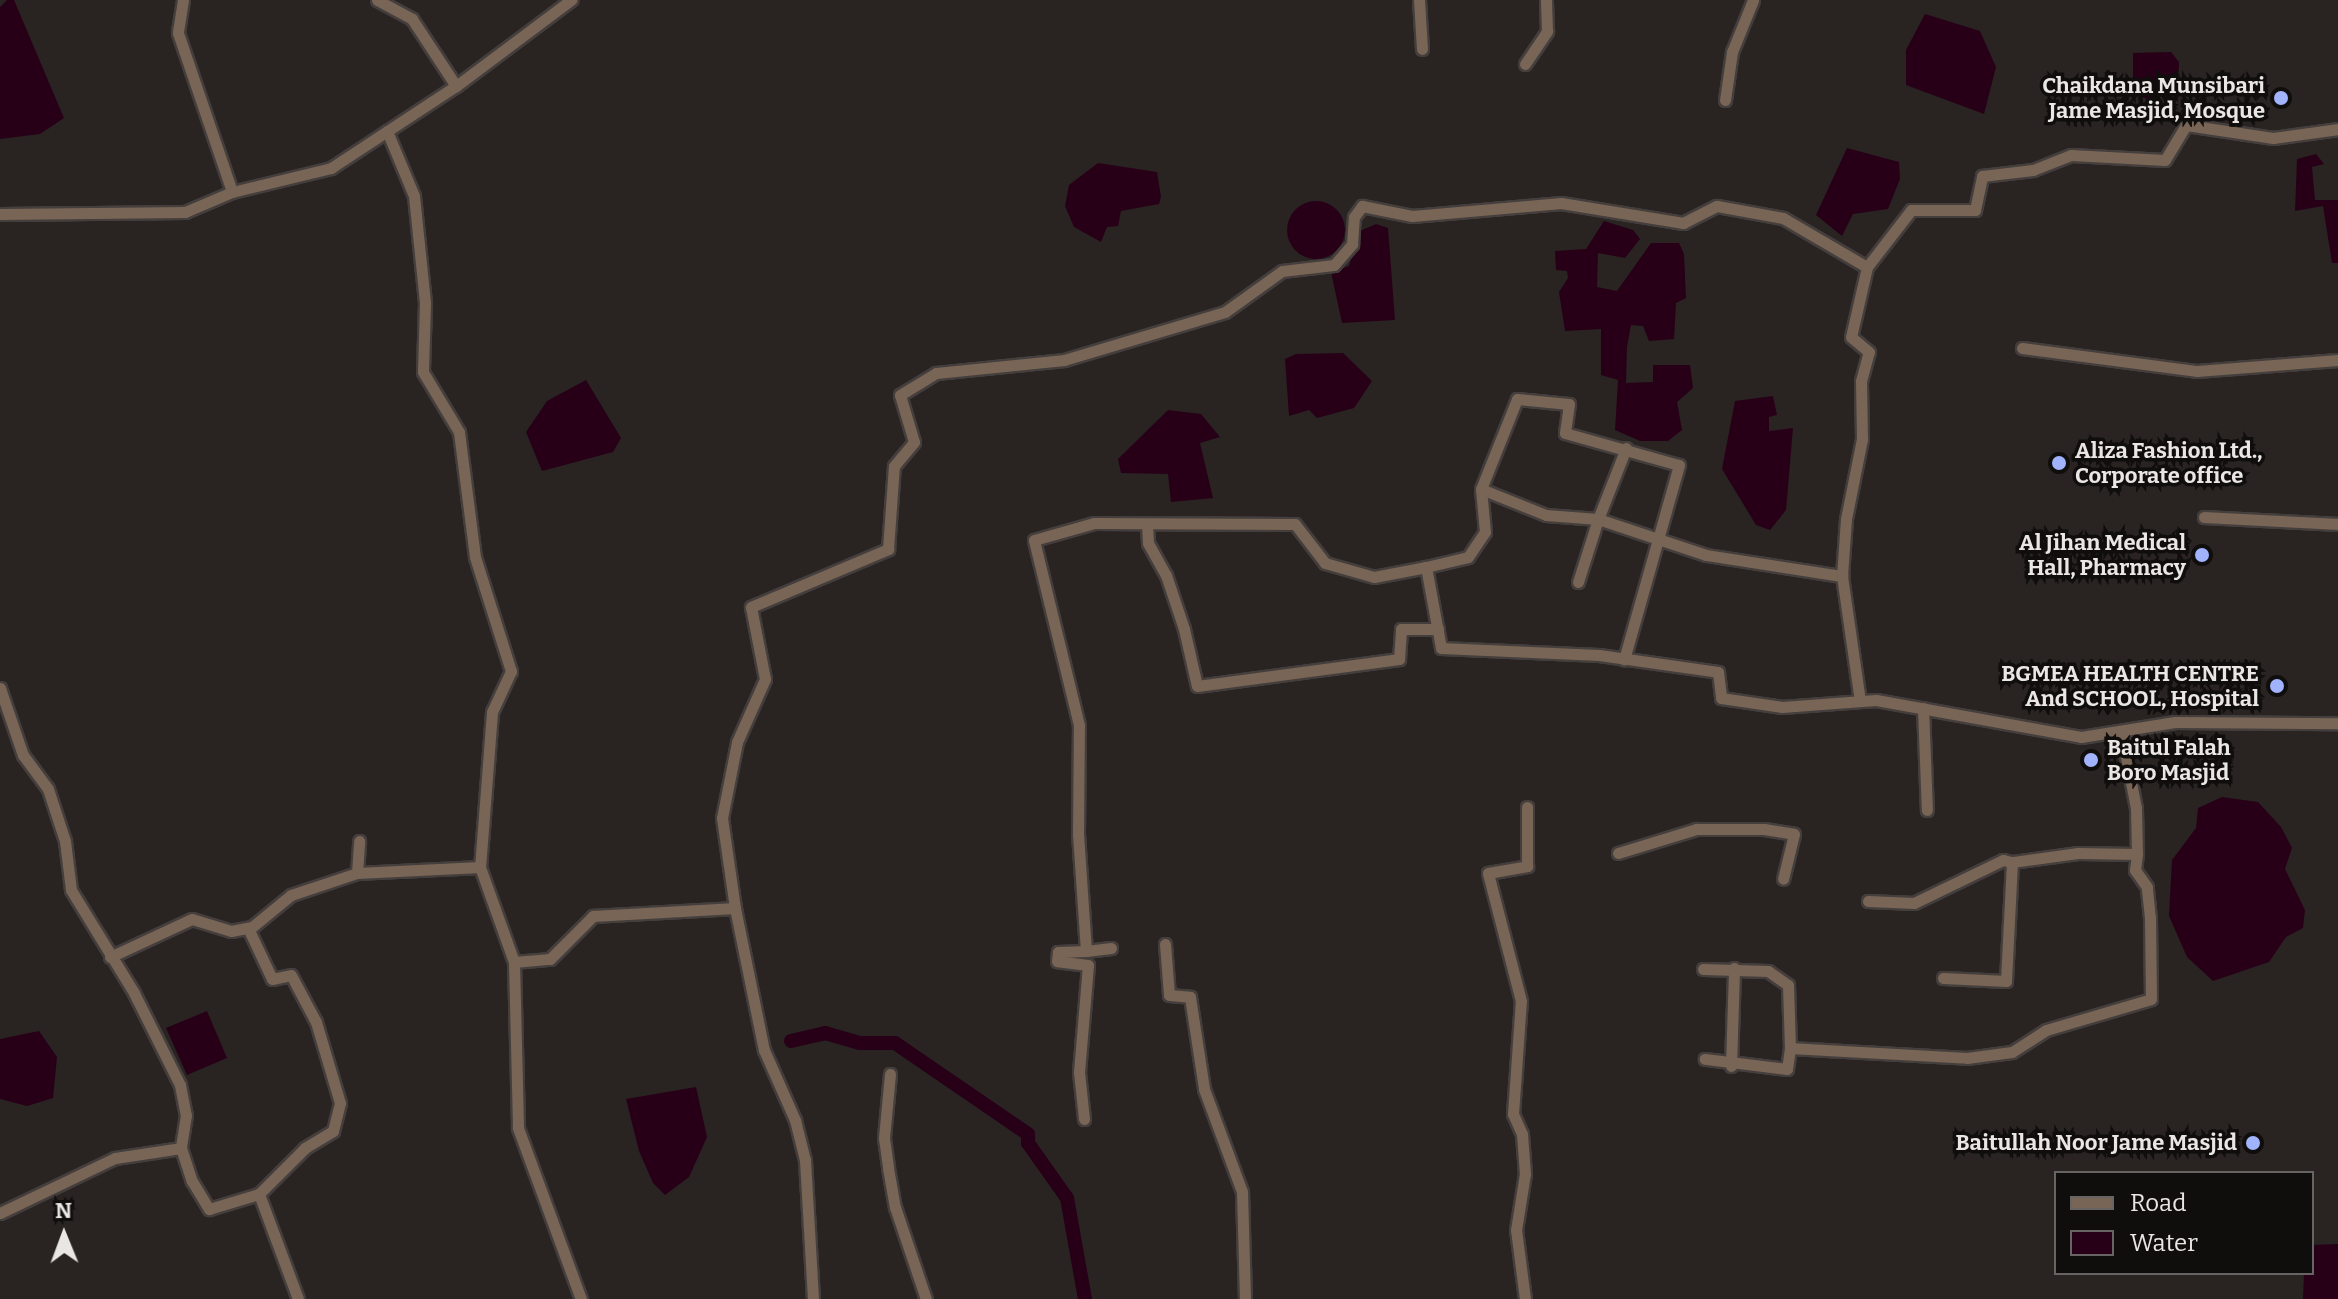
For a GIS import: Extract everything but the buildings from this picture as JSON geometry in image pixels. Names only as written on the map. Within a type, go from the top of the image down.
[{"type":"street","points":[[183,0],[178,33],[232,192]]},
{"type":"street","points":[[377,0],[412,19],[456,86]]},
{"type":"street","points":[[0,214],[185,212],[232,192],[331,168],[456,86],[558,4],[571,0]]},
{"type":"street","points":[[1419,0],[1422,49]]},
{"type":"street","points":[[1525,64],[1547,31],[1546,0]]},
{"type":"street","points":[[1725,100],[1732,52],[1753,0]]},
{"type":"street","points":[[1860,701],[1842,576],[1846,519],[1862,439],[1861,381],[1869,352],[1851,337],[1867,267],[1911,210],[1975,210],[1982,176],[2033,170],[2071,155],[2165,160],[2186,125],[2273,138],[2338,129]]},
{"type":"street","points":[[387,131],[414,196],[425,303],[423,372],[459,432],[475,557],[511,671],[492,712],[480,867],[514,962],[518,1128],[581,1299]]},
{"type":"street","points":[[813,1299],[805,1160],[795,1120],[764,1050],[735,908],[722,818],[737,742],[765,679],[751,607],[888,549],[894,466],[914,442],[900,395],[936,373],[1064,360],[1225,312],[1282,271],[1334,265],[1352,244],[1354,217],[1362,206],[1412,216],[1561,203],[1683,223],[1717,206],[1783,218],[1867,267]]},
{"type":"street","points":[[2022,348],[2197,371],[2338,360]]},
{"type":"street","points":[[1086,951],[1078,834],[1079,725],[1034,540],[1094,523],[1295,524],[1325,563],[1374,577],[1468,557],[1485,532],[1481,489],[1517,399],[1569,404],[1565,433],[1679,465],[1624,659]]},
{"type":"street","points":[[1578,582],[1598,519],[1626,448]]},
{"type":"street","points":[[1481,489],[1546,515],[1598,519],[1658,536],[1706,555],[1842,576]]},
{"type":"street","points":[[2204,517],[2338,524]]},
{"type":"street","points":[[1147,524],[1148,543],[1166,575],[1184,629],[1197,686],[1399,659],[1401,629],[1438,629]]},
{"type":"street","points":[[1426,567],[1441,648],[1624,659],[1718,672],[1721,698],[1782,707],[1860,701],[1923,708],[2081,737],[2175,722],[2338,723]]},
{"type":"street","points":[[0,688],[23,755],[48,789],[65,841],[71,890],[180,1085],[186,1115],[181,1148],[192,1181],[209,1209],[259,1194],[305,1148],[333,1131],[340,1103],[316,1022],[291,975],[272,979],[248,928]]},
{"type":"street","points":[[1923,708],[1927,810]]},
{"type":"street","points":[[1790,1048],[1967,1058],[2012,1052],[2046,1030],[2151,999],[2147,887],[2135,870],[2136,808],[2121,731]]},
{"type":"street","points":[[1525,1299],[1516,1230],[1525,1174],[1522,1134],[1513,1114],[1521,1001],[1488,873],[1527,866],[1527,807]]},
{"type":"street","points":[[1618,853],[1696,829],[1764,829],[1794,834],[1783,879]]},
{"type":"street","points":[[357,873],[359,841]]},
{"type":"street","points":[[1868,901],[1914,903],[2003,860],[2012,862],[2078,853],[2137,854]]},
{"type":"street","points":[[1943,978],[2006,981],[2012,862]]},
{"type":"street","points":[[110,957],[192,919],[231,931],[248,928],[291,895],[357,873],[480,867]]},
{"type":"street","points":[[514,962],[550,959],[593,916],[735,908]]},
{"type":"street","points":[[1165,944],[1169,995],[1190,997],[1204,1089],[1242,1192],[1245,1299]]},
{"type":"street","points":[[1084,1119],[1079,1072],[1088,965],[1057,961],[1058,952],[1111,948]]},
{"type":"street","points":[[1731,1066],[1734,968]]},
{"type":"street","points":[[1703,969],[1768,971],[1788,985],[1790,1048],[1787,1069],[1731,1066],[1705,1059]]},
{"type":"street","points":[[890,1074],[884,1138],[890,1181],[926,1299]]},
{"type":"street","points":[[0,1213],[115,1158],[181,1148]]},
{"type":"street","points":[[259,1194],[298,1299]]},
{"type":"water","points":[[7,0],[14,0],[64,118],[40,134],[0,139],[0,7]]},
{"type":"water","points":[[1925,14],[1980,31],[1996,67],[1984,114],[1906,85],[1906,50]]},
{"type":"water","points":[[2171,52],[2179,62],[2178,86],[2150,101],[2133,91],[2133,53]]},
{"type":"water","points":[[1847,148],[1899,162],[1900,179],[1888,209],[1853,214],[1842,236],[1816,215]]},
{"type":"water","points":[[2316,154],[2324,164],[2312,167],[2315,200],[2338,200],[2338,263],[2332,263],[2323,206],[2295,211],[2297,159]]},
{"type":"water","points":[[1098,163],[1157,172],[1161,197],[1159,204],[1121,211],[1118,226],[1107,227],[1101,242],[1074,227],[1065,206],[1069,185]]},
{"type":"water","points":[[1316,201],[1337,209],[1345,230],[1337,251],[1316,259],[1295,251],[1287,230],[1295,209]]},
{"type":"water","points":[[1604,221],[1633,230],[1640,239],[1625,258],[1598,253],[1597,287],[1617,291],[1651,243],[1679,243],[1684,254],[1686,298],[1676,303],[1674,339],[1649,341],[1643,326],[1631,325],[1627,347],[1626,383],[1653,382],[1653,365],[1690,365],[1693,388],[1677,402],[1682,430],[1668,441],[1640,441],[1615,430],[1618,380],[1601,375],[1601,329],[1565,331],[1559,292],[1568,278],[1567,271],[1556,270],[1555,251],[1586,249]]},
{"type":"water","points":[[1376,224],[1388,228],[1395,320],[1342,323],[1331,272],[1349,266],[1360,231]]},
{"type":"water","points":[[1343,353],[1372,381],[1354,408],[1317,418],[1309,410],[1289,416],[1285,359],[1296,354]]},
{"type":"water","points":[[586,380],[621,438],[613,452],[542,471],[526,432],[547,401]]},
{"type":"water","points":[[1773,396],[1777,415],[1769,417],[1769,431],[1793,428],[1786,510],[1770,530],[1756,525],[1722,469],[1735,401]]},
{"type":"water","points":[[1168,410],[1201,414],[1220,437],[1200,443],[1213,498],[1171,502],[1168,474],[1121,473],[1118,459]]},
{"type":"water","points":[[2222,797],[2258,802],[2281,827],[2292,848],[2285,869],[2305,910],[2303,928],[2286,937],[2269,962],[2213,981],[2187,957],[2169,916],[2172,860],[2196,828],[2198,808]]},
{"type":"water","points":[[207,1011],[227,1058],[187,1075],[166,1028]]},
{"type":"water","points":[[39,1031],[57,1057],[53,1098],[27,1106],[0,1099],[0,1039]]},
{"type":"water","points":[[696,1087],[707,1137],[689,1177],[665,1195],[653,1183],[639,1151],[626,1099]]},
{"type":"water","points":[[2338,1244],[2338,1299],[2303,1299],[2304,1275],[2314,1275],[2314,1245]]},
{"type":"waterway","points":[[791,1041],[825,1033],[860,1043],[895,1043],[1028,1134],[1028,1143],[1067,1198],[1085,1299]]},
{"type":"place","name":"Chaikdana Munsibari Jame Masjid, Mosque","points":[[2281,98]]},
{"type":"place","name":"Aliza Fashion Ltd., Corporate office","points":[[2059,463]]},
{"type":"place","name":"Al Jihan Medical Hall, Pharmacy","points":[[2202,555]]},
{"type":"place","name":"BGMEA HEALTH CENTRE And SCHOOL, Hospital","points":[[2277,686]]},
{"type":"place","name":"Baitul Falah Boro Masjid","points":[[2091,760]]},
{"type":"place","name":"Baitullah Noor Jame Masjid","points":[[2253,1143]]}]
